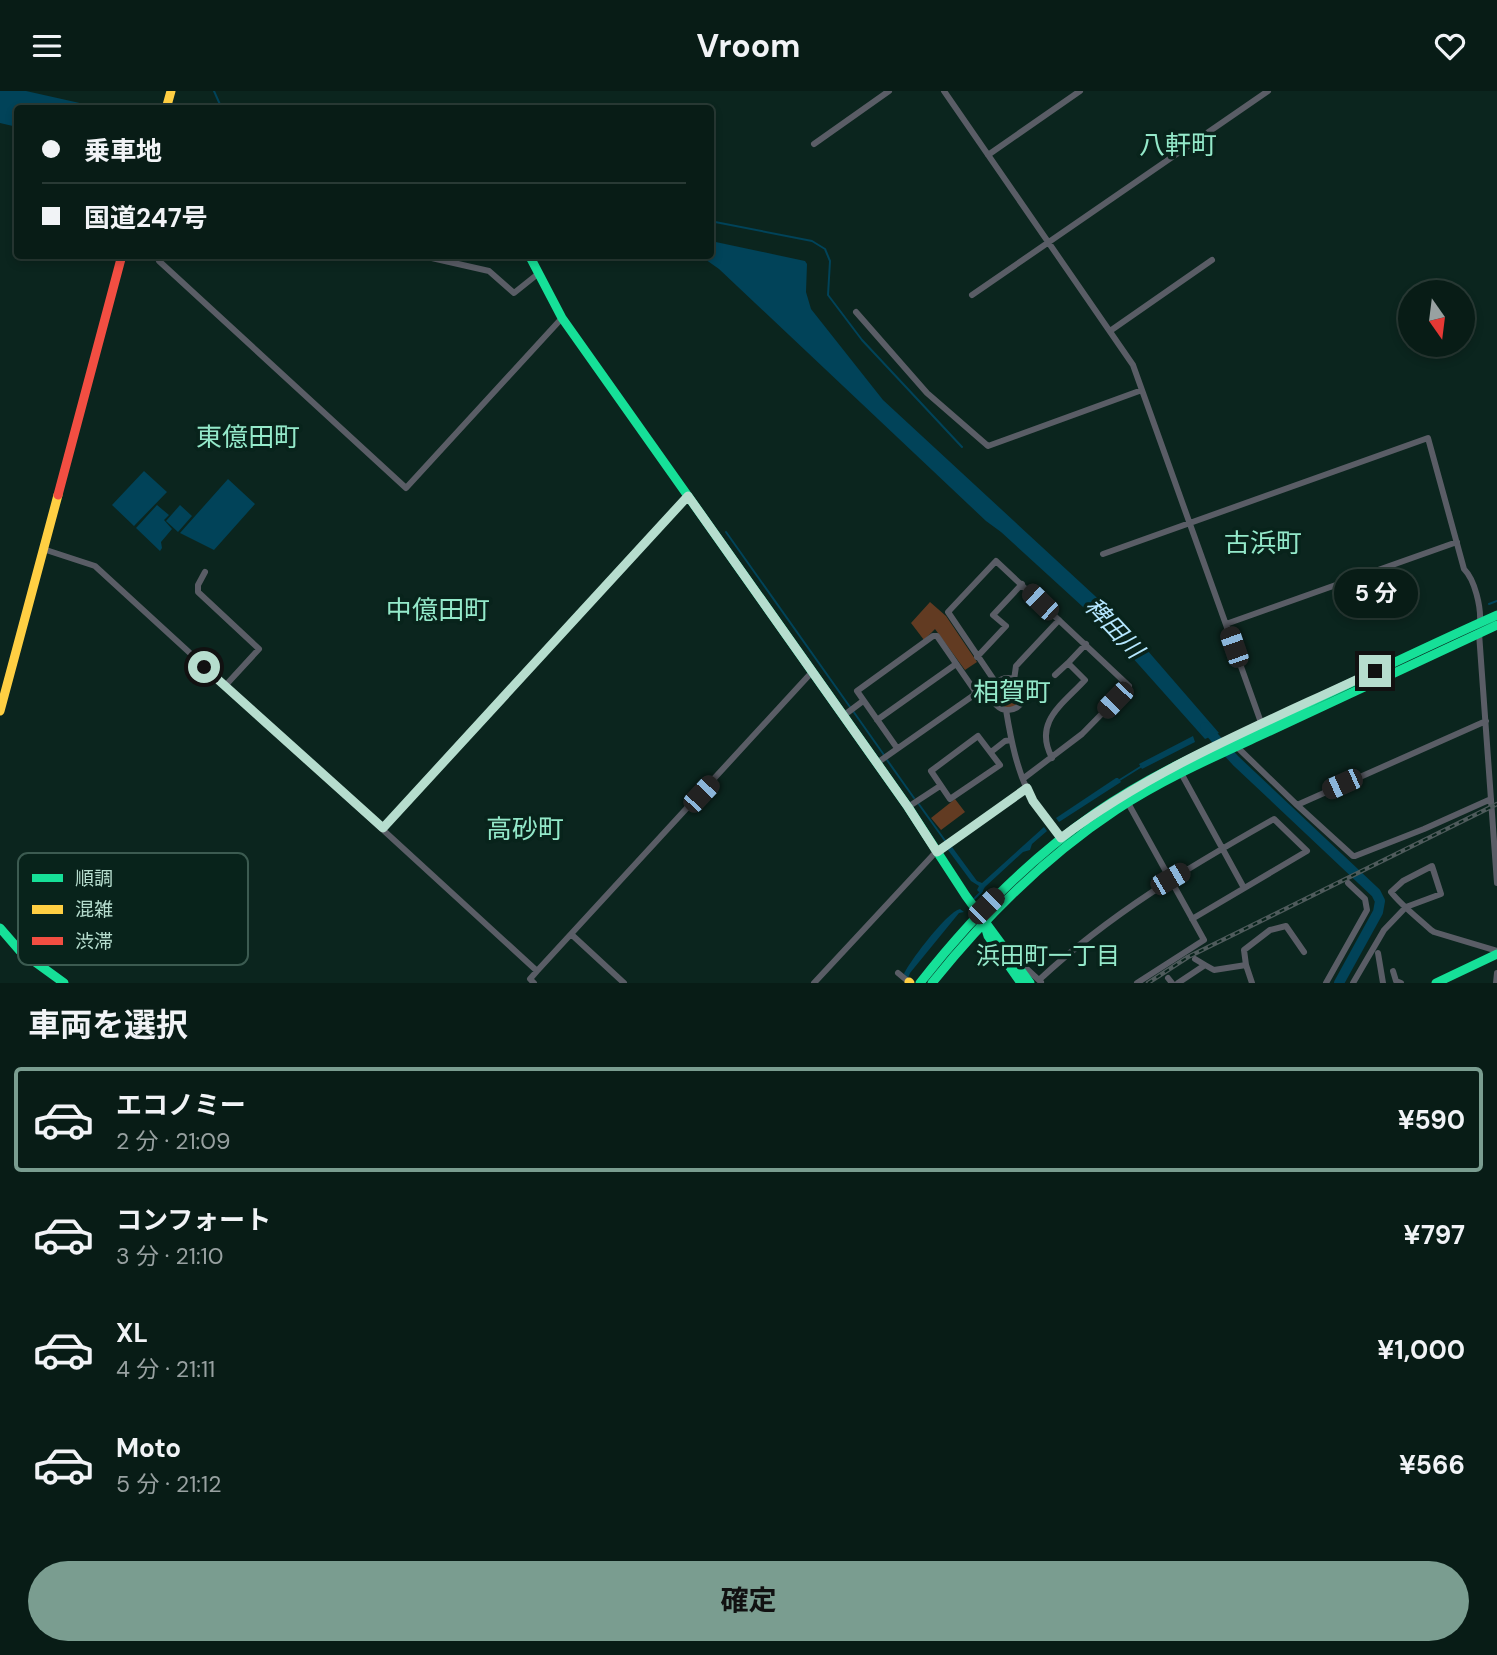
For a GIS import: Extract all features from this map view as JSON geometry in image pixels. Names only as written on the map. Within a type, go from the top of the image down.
[{"type":"main road","points":[[0,711],[121,259]]},
{"type":"main road","points":[[531,259],[562,318],[812,672],[848,712],[914,804],[966,896],[979,913],[988,936],[1037,982]]},
{"type":"main road","points":[[920,983],[979,913],[1058,834],[1144,783],[1233,745],[1497,615]]},
{"type":"main road","points":[[1263,729],[1497,625]]},
{"type":"main road","points":[[932,983],[979,913],[1055,854],[1128,803],[1212,753]]},
{"type":"main road","points":[[0,928],[18,949]]},
{"type":"main road","points":[[1436,983],[1497,952]]},
{"type":"main road","points":[[1006,955],[1021,983]]},
{"type":"main road","points":[[39,965],[64,983]]},
{"type":"street","points":[[814,144],[889,91]]},
{"type":"street","points":[[944,91],[1133,365],[1263,729]]},
{"type":"street","points":[[988,155],[1080,91]]},
{"type":"street","points":[[972,295],[1268,91]]},
{"type":"street","points":[[436,259],[489,271],[514,293],[540,273]]},
{"type":"street","points":[[1110,331],[1212,260]]},
{"type":"street","points":[[159,261],[406,488],[562,318]]},
{"type":"street","points":[[856,312],[927,393],[988,446],[1142,390]]},
{"type":"street","points":[[1103,554],[1428,438],[1464,569],[1470,575],[1480,614],[1479,634],[1497,883]]},
{"type":"street","points":[[383,828],[688,496]]},
{"type":"street","points":[[1226,624],[1457,542]]},
{"type":"street","points":[[43,549],[95,566],[537,971]]},
{"type":"street","points":[[996,683],[948,612],[996,561],[1129,686],[1083,734],[1024,778]]},
{"type":"street","points":[[205,572],[198,585],[198,592],[259,649],[225,686]]},
{"type":"street","points":[[977,657],[1006,626],[993,615],[1022,584]]},
{"type":"street","points":[[1014,680],[1016,666],[1059,620]]},
{"type":"street","points":[[882,759],[974,695],[975,691],[937,636],[933,636],[857,691],[897,748]]},
{"type":"street","points":[[1055,675],[1086,644]]},
{"type":"street","points":[[1052,758],[1044,739],[1048,721],[1085,680],[1068,663]]},
{"type":"street","points":[[877,720],[956,664]]},
{"type":"street","points":[[534,983],[530,979],[537,971],[812,672]]},
{"type":"street","points":[[1006,678],[1014,680],[1023,689],[1023,700],[1016,708],[1006,710],[993,702],[992,692],[996,683],[1006,678]]},
{"type":"street","points":[[848,712],[863,701]]},
{"type":"street","points":[[1006,710],[1011,740],[1027,788],[1033,801],[1058,834]]},
{"type":"street","points":[[1297,805],[1486,721]]},
{"type":"street","points":[[978,736],[1000,765],[950,799],[940,786],[931,771],[978,736]]},
{"type":"street","points":[[991,751],[1004,741],[1011,740]]},
{"type":"street","points":[[1233,745],[1355,856],[1491,799]]},
{"type":"street","points":[[1181,773],[1244,888]]},
{"type":"street","points":[[914,804],[940,786]]},
{"type":"street","points":[[814,983],[940,850],[1027,788]]},
{"type":"street","points":[[1128,803],[1204,940],[1137,983]]},
{"type":"street","points":[[1037,982],[1074,948],[1170,879],[1274,819],[1307,851],[1192,919]]},
{"type":"street","points":[[1353,983],[1384,930],[1406,907],[1441,894],[1432,866],[1403,881],[1391,892],[1406,907],[1434,932],[1497,952]]},
{"type":"street","points":[[1326,983],[1367,910],[1365,899],[1348,883]]},
{"type":"street","points":[[1252,983],[1244,950],[1270,930],[1286,926],[1304,952]]},
{"type":"street","points":[[571,934],[624,983]]},
{"type":"street","points":[[1378,953],[1383,983]]},
{"type":"street","points":[[1006,955],[1014,983]]},
{"type":"street","points":[[1195,959],[1214,970],[1246,965]]},
{"type":"street","points":[[1178,983],[1205,965]]},
{"type":"street","points":[[1393,971],[1396,981],[1401,983]]},
{"type":"street","points":[[898,973],[909,983]]},
{"type":"street","points":[[1496,983],[1497,973]]},
{"type":"shaded area","points":[[930,602],[946,616],[977,662],[965,670],[935,629],[924,640],[911,623]]},
{"type":"shaded area","points":[[1008,681],[1018,685],[1022,695],[1018,705],[1008,709],[998,705],[994,695],[998,685]]},
{"type":"shaded area","points":[[955,799],[965,812],[941,830],[931,818]]},
{"type":"water","points":[[0,91],[26,91],[89,105],[14,105],[14,126],[0,123]]},
{"type":"water","points":[[714,242],[805,261],[806,292],[811,309],[883,400],[1128,628],[1219,733],[1205,739],[1106,628],[986,521],[719,269],[705,259],[714,259]]},
{"type":"water","points":[[144,471],[167,492],[134,526],[112,505]]},
{"type":"water","points":[[228,479],[255,504],[214,550],[180,533]]},
{"type":"water","points":[[157,505],[169,515],[164,520],[172,529],[161,542],[160,551],[136,528]]},
{"type":"water","points":[[180,505],[192,516],[178,532],[166,521]]},
{"type":"water","points":[[1193,736],[1195,742],[1142,769],[1139,764]]},
{"type":"water","points":[[1116,778],[1121,782],[1059,822],[1056,818]]},
{"type":"water","points":[[1044,827],[1047,831],[1032,844],[1030,850],[1023,852],[985,887],[981,894],[977,890],[979,886],[971,881],[948,850],[952,847],[977,881],[982,883]]},
{"type":"water","points":[[960,909],[964,912],[959,913],[908,978],[904,974],[921,949],[938,927]]},
{"type":"waterway","points":[[214,91],[220,105]]},
{"type":"waterway","points":[[714,222],[812,241],[825,249],[830,261],[828,295],[862,340],[962,447]]},
{"type":"waterway","points":[[726,532],[850,707]]},
{"type":"waterway","points":[[1489,604],[1497,601]]},
{"type":"waterway","points":[[853,711],[884,755]]},
{"type":"waterway","name":"稗田川","points":[[1205,727],[1236,761],[1376,893],[1380,901],[1378,912],[1339,983]]},
{"type":"waterway","points":[[887,760],[914,798]]},
{"type":"waterway","points":[[1118,781],[1142,766]]},
{"type":"waterway","points":[[918,803],[951,849]]},
{"type":"waterway","points":[[973,900],[982,891]]},
{"type":"railway","points":[[1148,983],[1188,957],[1497,804]]},
{"type":"traffic: fast","points":[[531,259],[562,318],[908,807],[966,896],[1030,983]]},
{"type":"traffic: fast","points":[[920,983],[979,914],[1023,871],[1069,832],[1116,799],[1209,749],[1497,615]]},
{"type":"traffic: fast","points":[[932,983],[1017,889],[1090,828],[1116,810],[1203,762],[1497,625]]},
{"type":"traffic: fast","points":[[985,926],[988,936],[1021,983]]},
{"type":"traffic: fast","points":[[0,928],[18,949]]},
{"type":"traffic: fast","points":[[1436,983],[1497,954]]},
{"type":"traffic: fast","points":[[39,965],[64,983]]},
{"type":"traffic: slow","points":[[167,105],[171,91]]},
{"type":"traffic: slow","points":[[0,711],[58,495]]},
{"type":"traffic: jam","points":[[58,495],[121,259]]},
{"type":"district","name":"八軒町","points":[[1178,145]]},
{"type":"district","name":"東億田町","points":[[248,437]]},
{"type":"district","name":"古浜町","points":[[1263,543]]},
{"type":"district","name":"中億田町","points":[[438,610]]},
{"type":"district","name":"相賀町","points":[[1012,692]]},
{"type":"district","name":"高砂町","points":[[525,829]]},
{"type":"district","name":"浜田町一丁目","points":[[1048,956]]},
{"type":"route","points":[[204,667],[383,828],[688,496],[937,852],[1027,788],[1033,801],[1061,838],[1107,805],[1163,772],[1375,671]]}]
